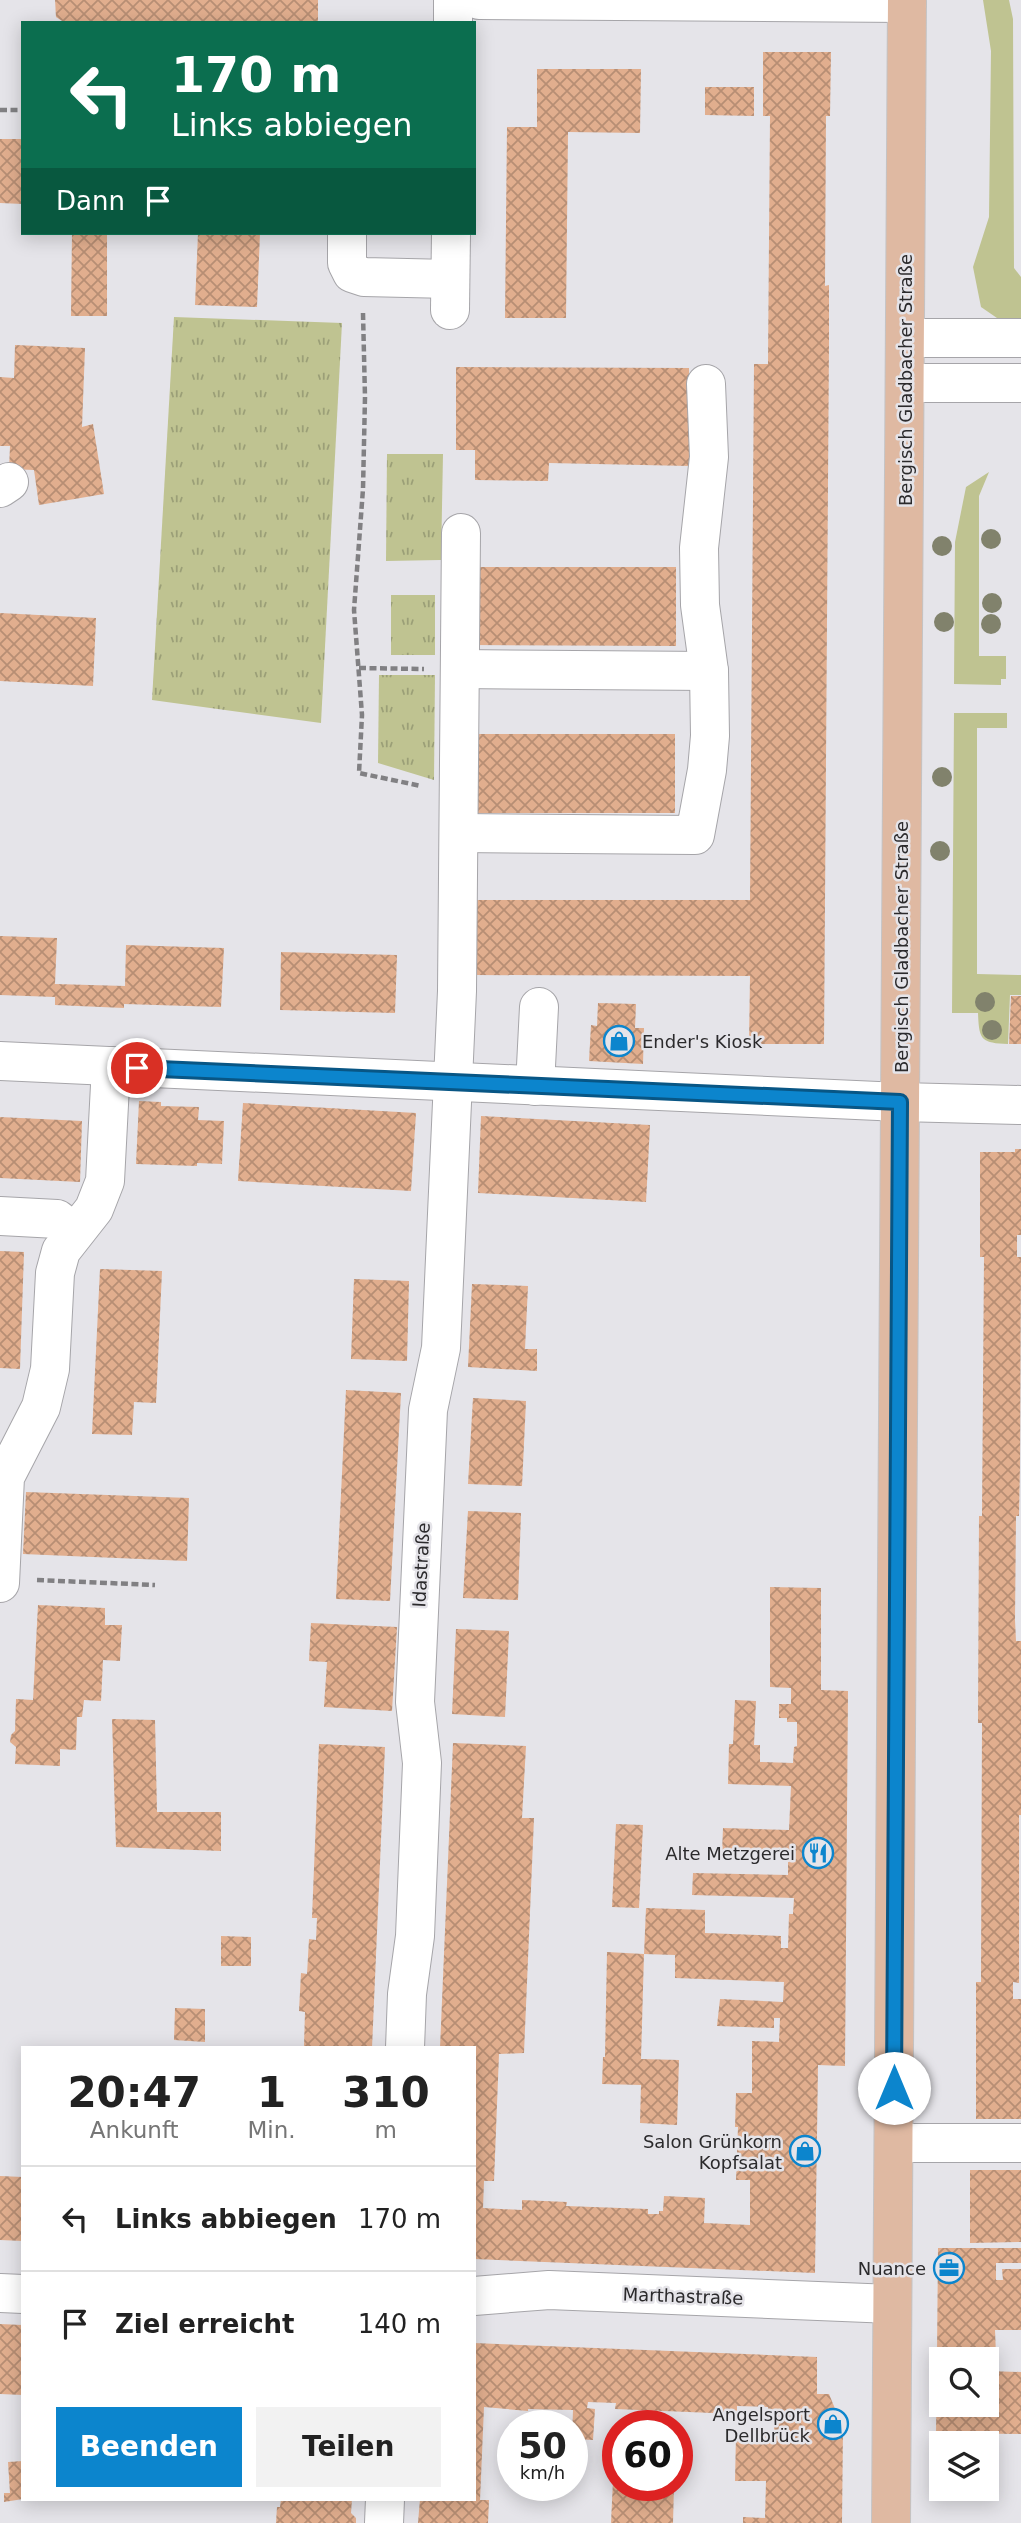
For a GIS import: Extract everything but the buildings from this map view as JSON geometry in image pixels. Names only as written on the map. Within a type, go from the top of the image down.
[{"type":"main road","name":"Bergisch Gladbacher Straße","points":[[891,2523],[907,1]]},
{"type":"street","points":[[453,0],[453,21]]},
{"type":"street","points":[[479,0],[907,1]]},
{"type":"street","points":[[347,235],[347,263],[352,273],[450,295],[451,235]]},
{"type":"street","points":[[905,338],[1021,338]]},
{"type":"street","points":[[905,383],[1021,383]]},
{"type":"street","points":[[459,833],[695,835],[707,769],[709,736],[709,671],[700,605],[699,548],[709,457],[706,384]]},
{"type":"street","name":"Idastraße","points":[[405,2046],[407,1994],[415,1936],[422,1763],[415,1702],[428,1410],[441,1348],[457,991],[461,533]]},
{"type":"street","points":[[460,669],[709,671]]},
{"type":"street","points":[[535,1086],[539,1007]]},
{"type":"street","points":[[0,1061],[900,1102],[1021,1105]]},
{"type":"street","points":[[0,1581],[5,1477],[11,1442],[41,1407],[50,1369],[55,1273],[61,1251],[94,1209],[105,1181],[111,1066]]},
{"type":"street","points":[[0,1216],[57,1219],[74,1232]]},
{"type":"street","points":[[894,2143],[1021,2143]]},
{"type":"street","name":"Marthastraße","points":[[476,2296],[549,2290],[892,2304]]},
{"type":"street","points":[[0,2293],[21,2294]]},
{"type":"street","points":[[384,2523],[385,2501]]},
{"type":"path","points":[[0,110],[21,110]]},
{"type":"path","points":[[364,277],[363,489],[354,610],[362,715],[359,773],[459,794]]},
{"type":"path","points":[[359,668],[379,669]]},
{"type":"path","points":[[0,1581],[155,1585]]},
{"type":"green space","points":[[983,0],[1009,0],[1013,19],[1014,268],[1021,277],[1021,322],[997,318],[981,307],[973,267],[989,217],[991,51]]},
{"type":"green space","points":[[174,317],[342,323],[321,723],[152,700]]},
{"type":"green space","points":[[387,454],[443,454],[441,560],[386,561]]},
{"type":"green space","points":[[989,472],[979,496],[979,656],[1006,656],[1006,679],[1001,679],[1001,685],[954,684],[955,542],[966,487]]},
{"type":"green space","points":[[391,595],[435,595],[435,655],[391,655]]},
{"type":"green space","points":[[379,675],[435,675],[434,780],[378,763]]},
{"type":"green space","points":[[954,713],[1007,713],[1007,728],[977,728],[977,974],[1021,975],[1021,995],[1010,995],[1008,1044],[992,1043],[983,1038],[979,1029],[978,1013],[952,1013]]},
{"type":"place","name":"Ender's Kiosk","points":[[619,1041]]},
{"type":"place","name":"Alte Metzgerei","points":[[818,1853]]},
{"type":"place","name":"Salon Grünkorn Kopfsalat","points":[[805,2151]]},
{"type":"place","name":"Nuance","points":[[949,2268]]},
{"type":"place","name":"Angelsport Dellbrück","points":[[833,2424]]},
{"type":"route","points":[[137,1068],[900,1102],[894,2088]]}]
